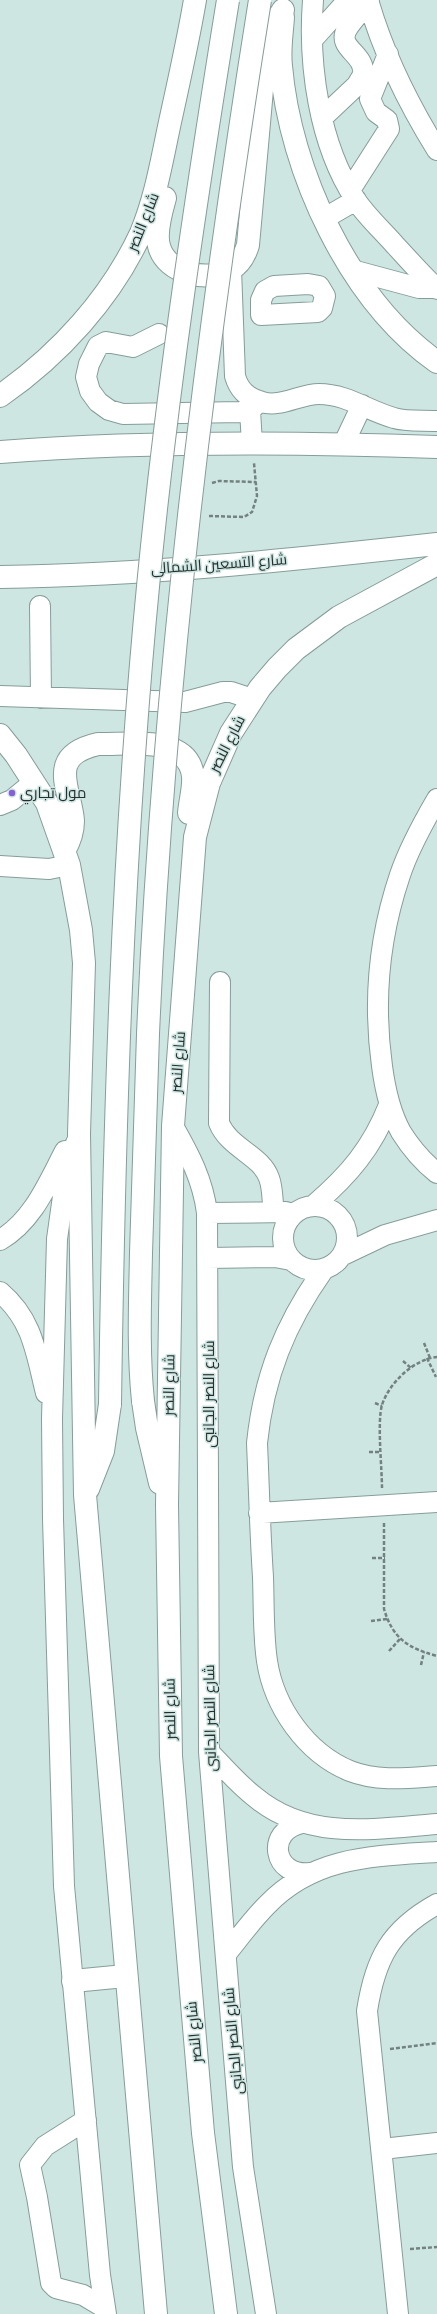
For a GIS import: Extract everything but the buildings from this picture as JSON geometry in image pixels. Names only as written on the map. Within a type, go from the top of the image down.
[{"type":"main road","name":"شارع النصر","points":[[0,396],[52,354],[104,295],[122,269],[141,232],[156,190],[195,0]]},
{"type":"main road","points":[[85,1495],[103,1451],[110,1404],[114,1161],[122,954],[149,584],[171,384],[198,185],[228,0]]},
{"type":"main road","points":[[167,1505],[152,1454],[143,1401],[140,1349],[143,1155],[151,961],[164,767],[181,574],[203,382],[229,190],[260,0]]},
{"type":"main road","points":[[161,166],[166,184],[158,238],[162,254],[172,266],[185,272],[218,274],[231,269],[242,259],[248,245],[266,44],[273,25],[284,5]]},
{"type":"main road","points":[[284,5],[280,65],[286,100],[303,164],[314,196],[352,270],[397,326],[437,362]]},
{"type":"main road","points":[[0,452],[50,448],[252,444],[437,447]]},
{"type":"main road","name":"شارع التسعين الشمالى","points":[[0,577],[74,575],[272,560],[437,544]]},
{"type":"main road","name":"شارع النصر","points":[[226,2314],[203,2133],[171,1756],[167,1505],[173,1126],[195,837],[209,783],[231,733],[252,699],[278,668],[317,632],[356,607],[437,564]]},
{"type":"main road","points":[[0,735],[34,782],[47,803],[66,858],[80,924],[84,963],[80,1128],[85,1495],[125,1976],[156,2314]]},
{"type":"main road","points":[[66,858],[73,826],[64,781],[66,768],[73,757],[80,751],[98,744],[161,745],[172,748],[182,754],[191,769],[193,782],[185,842],[188,857],[192,864]]},
{"type":"main road","points":[[73,1981],[125,1976]]},
{"type":"street","points":[[313,0],[313,39],[322,118],[335,162],[353,195],[368,217],[436,289]]},
{"type":"street","points":[[313,39],[348,0]]},
{"type":"street","points":[[322,118],[357,85],[363,75],[360,59],[347,47],[344,40],[348,28],[369,1]]},
{"type":"street","points":[[369,1],[388,54],[416,112],[437,150]]},
{"type":"street","points":[[325,218],[353,195],[389,129],[387,120],[376,112],[370,99],[388,54]]},
{"type":"street","points":[[231,269],[237,383],[254,406],[252,444]]},
{"type":"street","points":[[352,270],[419,288],[436,289]]},
{"type":"street","points":[[233,316],[261,315]]},
{"type":"street","points":[[159,334],[133,346],[106,342],[98,346],[89,364],[86,377],[90,391],[103,406],[123,414],[241,412],[254,406],[276,403],[304,395],[330,394],[344,397],[385,415],[403,420],[437,421]]},
{"type":"street","points":[[343,445],[362,405]]},
{"type":"street","points":[[385,415],[393,446]]},
{"type":"street","points":[[40,606],[42,698]]},
{"type":"street","points":[[0,696],[185,702],[223,692],[231,692],[252,699]]},
{"type":"street","points":[[0,805],[12,800],[34,782]]},
{"type":"street","points":[[437,799],[417,834],[400,873],[388,915],[380,957],[377,1000],[379,1043],[389,1105],[401,1132],[437,1173]]},
{"type":"street","points":[[0,866],[49,869],[66,858]]},
{"type":"street","points":[[220,982],[219,1123],[227,1138],[266,1171],[271,1183],[274,1212]]},
{"type":"street","points":[[207,1213],[294,1212],[314,1205],[350,1171],[366,1151],[379,1130],[389,1105]]},
{"type":"street","name":"شارع النصر الجانبى","points":[[173,1126],[195,1166],[202,1184],[207,1213],[209,1752],[243,2167],[266,2314]]},
{"type":"street","points":[[0,1240],[21,1224],[34,1209],[80,1128]]},
{"type":"street","points":[[80,1128],[65,1182],[57,1239],[52,1419],[64,1886],[105,2311]]},
{"type":"street","points":[[314,1205],[327,1207],[339,1216],[346,1228],[347,1241],[343,1255]]},
{"type":"street","points":[[291,1260],[284,1249],[282,1235],[286,1222],[294,1212]]},
{"type":"street","points":[[208,1258],[275,1257],[291,1260],[306,1269],[324,1269],[335,1264],[343,1255],[385,1235],[437,1220]]},
{"type":"street","points":[[324,1269],[294,1314],[282,1339],[265,1390],[257,1443],[259,1513],[267,1661],[277,1696],[288,1716],[308,1742],[320,1752],[350,1771],[388,1779],[437,1776]]},
{"type":"street","points":[[0,1292],[18,1310],[30,1332],[52,1419]]},
{"type":"street","points":[[259,1513],[437,1502]]},
{"type":"street","points":[[209,1752],[255,1797],[277,1812],[302,1823],[328,1829],[354,1831],[437,1824]]},
{"type":"street","points":[[302,1823],[286,1829],[281,1836],[278,1852],[286,1868],[302,1874],[310,1873]]},
{"type":"street","points":[[226,1954],[268,1904],[288,1887],[310,1873],[335,1863],[360,1857],[437,1852]]},
{"type":"street","points":[[398,2314],[367,2011],[371,1983],[381,1957],[397,1934],[418,1915],[437,1904]]},
{"type":"street","points":[[86,2120],[45,2146],[30,2165],[37,2197],[51,2283],[56,2288],[82,2295],[105,2311]]},
{"type":"street","points":[[382,2149],[437,2143]]},
{"type":"path","points":[[206,515],[244,517],[252,512],[257,496],[256,482],[219,481],[209,484]]},
{"type":"path","points":[[424,1343],[428,1358],[436,1377]]},
{"type":"path","points":[[403,1361],[411,1368]]},
{"type":"path","points":[[375,1403],[382,1406]]},
{"type":"path","points":[[369,1452],[381,1452]]},
{"type":"path","points":[[372,1558],[385,1558]]},
{"type":"path","points":[[371,1621],[387,1619]]},
{"type":"path","points":[[389,1650],[400,1639]]},
{"type":"path","points":[[421,1665],[424,1652]]},
{"type":"path","points":[[372,2052],[437,2043]]},
{"type":"path","points":[[392,2250],[437,2247]]},
{"type":"place","name":"مول تجاري","points":[[12,793]]}]
